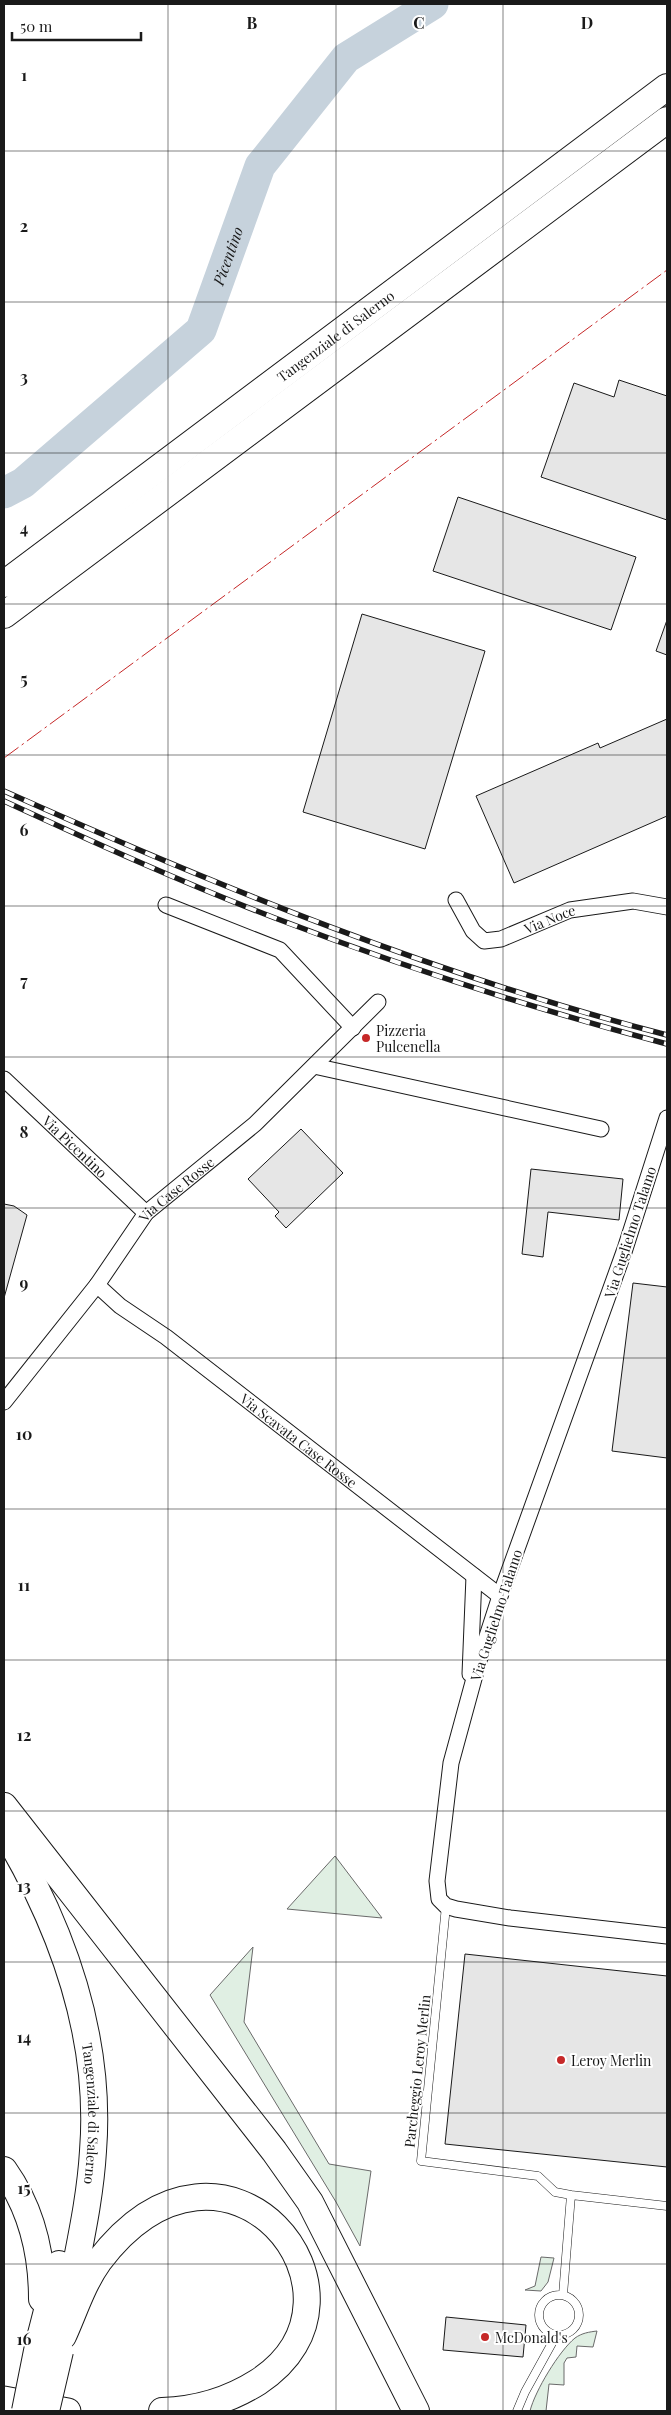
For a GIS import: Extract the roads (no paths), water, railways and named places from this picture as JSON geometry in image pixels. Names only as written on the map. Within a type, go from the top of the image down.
[{"type":"highway","name":"Tangenziale di Salerno","points":[[4,584],[667,87]]},
{"type":"highway","name":"Tangenziale di Salerno","points":[[4,615],[667,120]]},
{"type":"highway","points":[[4,1806],[274,2151],[310,2202],[416,2411]]},
{"type":"highway","name":"Tangenziale di Salerno","points":[[4,1830],[30,1874],[56,1932],[79,2002],[90,2062],[94,2104],[91,2182],[51,2341],[25,2411]]},
{"type":"highway","name":"Tangenziale di Salerno","points":[[4,1861],[20,1889],[57,1982],[73,2062],[77,2103],[76,2164],[51,2341],[46,2411]]},
{"type":"highway","points":[[4,2170],[27,2210],[35,2237],[51,2341]]},
{"type":"highway","points":[[51,2341],[82,2293],[98,2263],[118,2239],[133,2226],[164,2205],[190,2198],[215,2196],[254,2209],[272,2222],[287,2238],[294,2250],[304,2278],[306,2293],[305,2312],[300,2331],[283,2362],[268,2375],[223,2401],[199,2407],[162,2411]]},
{"type":"main road","points":[[4,2399],[68,2411]]},
{"type":"street","name":"Via Noce","points":[[456,900],[473,931],[484,941],[501,939],[570,910],[633,901],[667,907]]},
{"type":"street","points":[[166,905],[280,950],[353,1028]]},
{"type":"street","name":"Via Case Rosse","points":[[4,1402],[98,1286],[146,1213],[255,1124],[378,1002]]},
{"type":"street","points":[[314,1066],[601,1129]]},
{"type":"street","name":"Via Picentino","points":[[4,1080],[146,1213]]},
{"type":"street","name":"Via Guglielmo Talamo","points":[[446,1906],[439,1899],[438,1891],[440,1842],[451,1763],[468,1699],[500,1596],[557,1442],[625,1248],[667,1118]]},
{"type":"street","name":"Via Scavata Case Rosse","points":[[98,1286],[120,1306],[166,1336],[500,1596]]},
{"type":"street","points":[[468,1699],[474,1576]]},
{"type":"street","points":[[446,1906],[510,1918],[667,1936]]},
{"type":"lane","name":"Parcheggio Leroy Merlin","points":[[446,1906],[421,2161],[538,2176],[555,2192],[572,2196]]},
{"type":"lane","points":[[563,2295],[572,2196],[667,2206]]},
{"type":"lane","points":[[563,2295],[569,2298],[578,2308],[578,2321],[570,2332],[551,2333],[542,2325],[541,2307],[550,2297],[563,2295]]},
{"type":"lane","points":[[517,2411],[525,2392],[557,2334]]},
{"type":"waterway","name":"Picentino","points":[[4,493],[23,483],[201,330],[260,166],[346,58],[433,4]]},
{"type":"railway","points":[[4,791],[166,861],[330,927],[497,985],[582,1012],[667,1035]]},
{"type":"railway","points":[[4,801],[172,876],[323,936],[469,986],[667,1044]]},
{"type":"place","name":"Pizzeria Pulcenella","points":[[366,1038]]},
{"type":"place","name":"Leroy Merlin","points":[[561,2060]]},
{"type":"place","name":"McDonald's","points":[[485,2337]]}]
